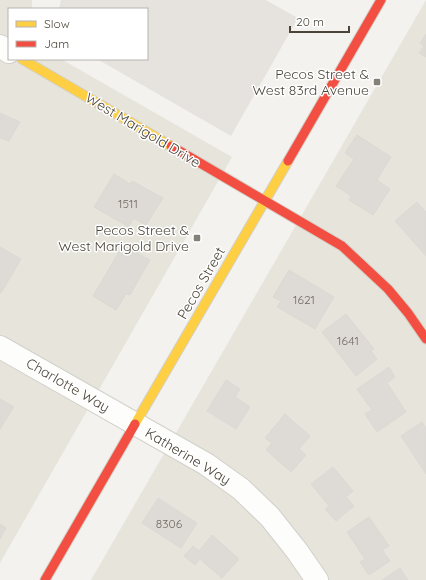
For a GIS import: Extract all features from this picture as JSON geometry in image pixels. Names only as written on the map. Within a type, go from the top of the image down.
[{"type":"main road","name":"Pecos Street","points":[[45,580],[381,0]]},
{"type":"main road","name":"West Marigold Drive","points":[[24,60],[328,237],[365,265],[388,288],[408,311],[426,339]]},
{"type":"street","name":"Charlotte Way","points":[[0,347],[135,424]]},
{"type":"street","name":"Katherine Way","points":[[135,424],[206,464],[241,489],[270,517],[297,551],[317,580]]},
{"type":"shaded area","points":[[0,0],[32,0],[32,8],[8,8],[8,60],[63,60],[232,157],[0,563]]},
{"type":"shaded area","points":[[61,0],[266,0],[298,18],[231,136],[99,60],[148,60],[148,8],[59,8]]},
{"type":"shaded area","points":[[426,0],[426,580],[91,580]]},
{"type":"building","points":[[426,34],[426,57],[419,53],[424,46],[420,43]]},
{"type":"building","points":[[0,113],[20,122],[9,141],[0,138]]},
{"type":"building","points":[[357,135],[391,157],[377,180],[390,189],[373,215],[349,200],[351,196],[336,186],[354,159],[345,153]]},
{"type":"building","points":[[114,174],[130,184],[132,181],[163,198],[146,225],[133,218],[129,227],[94,207]]},
{"type":"building","points":[[417,202],[426,212],[426,256],[395,221]]},
{"type":"building","points":[[123,245],[150,260],[130,295],[126,294],[116,310],[93,296]]},
{"type":"building","points":[[0,247],[21,259],[1,293],[0,292]]},
{"type":"building","points":[[289,270],[334,297],[315,329],[277,307],[281,301],[273,297]]},
{"type":"building","points":[[346,314],[374,349],[371,351],[377,359],[356,376],[322,332]]},
{"type":"building","points":[[389,367],[395,377],[387,383],[406,412],[377,432],[365,414],[372,410],[357,389]]},
{"type":"building","points":[[226,380],[240,389],[235,397],[250,407],[236,429],[207,411]]},
{"type":"building","points":[[0,399],[14,407],[0,429]]},
{"type":"building","points":[[285,414],[310,436],[299,449],[306,455],[291,472],[266,450],[272,443],[265,438]]},
{"type":"building","points":[[422,422],[426,428],[426,474],[401,436]]},
{"type":"building","points":[[333,467],[353,491],[346,497],[354,506],[336,521],[325,509],[329,506],[311,484]]},
{"type":"building","points":[[158,498],[197,523],[181,548],[142,523]]},
{"type":"building","points":[[369,517],[389,546],[382,550],[390,561],[369,575],[360,562],[365,559],[347,532]]},
{"type":"building","points":[[0,524],[6,528],[0,539]]},
{"type":"building","points":[[212,535],[239,559],[222,578],[200,559],[195,565],[184,556],[193,546],[199,551]]},
{"type":"building","points":[[400,568],[408,580],[382,580]]},
{"type":"traffic: slow","points":[[24,60],[171,146]]},
{"type":"traffic: slow","points":[[135,424],[288,161]]},
{"type":"traffic: jam","points":[[288,161],[381,0]]},
{"type":"traffic: jam","points":[[171,146],[342,246],[388,289],[408,313],[426,339]]},
{"type":"traffic: jam","points":[[45,580],[135,424]]},
{"type":"place","name":"Pecos Street & West 83rd Avenue","points":[[377,82]]},
{"type":"place","name":"Pecos Street & West Marigold Drive","points":[[197,238]]}]
